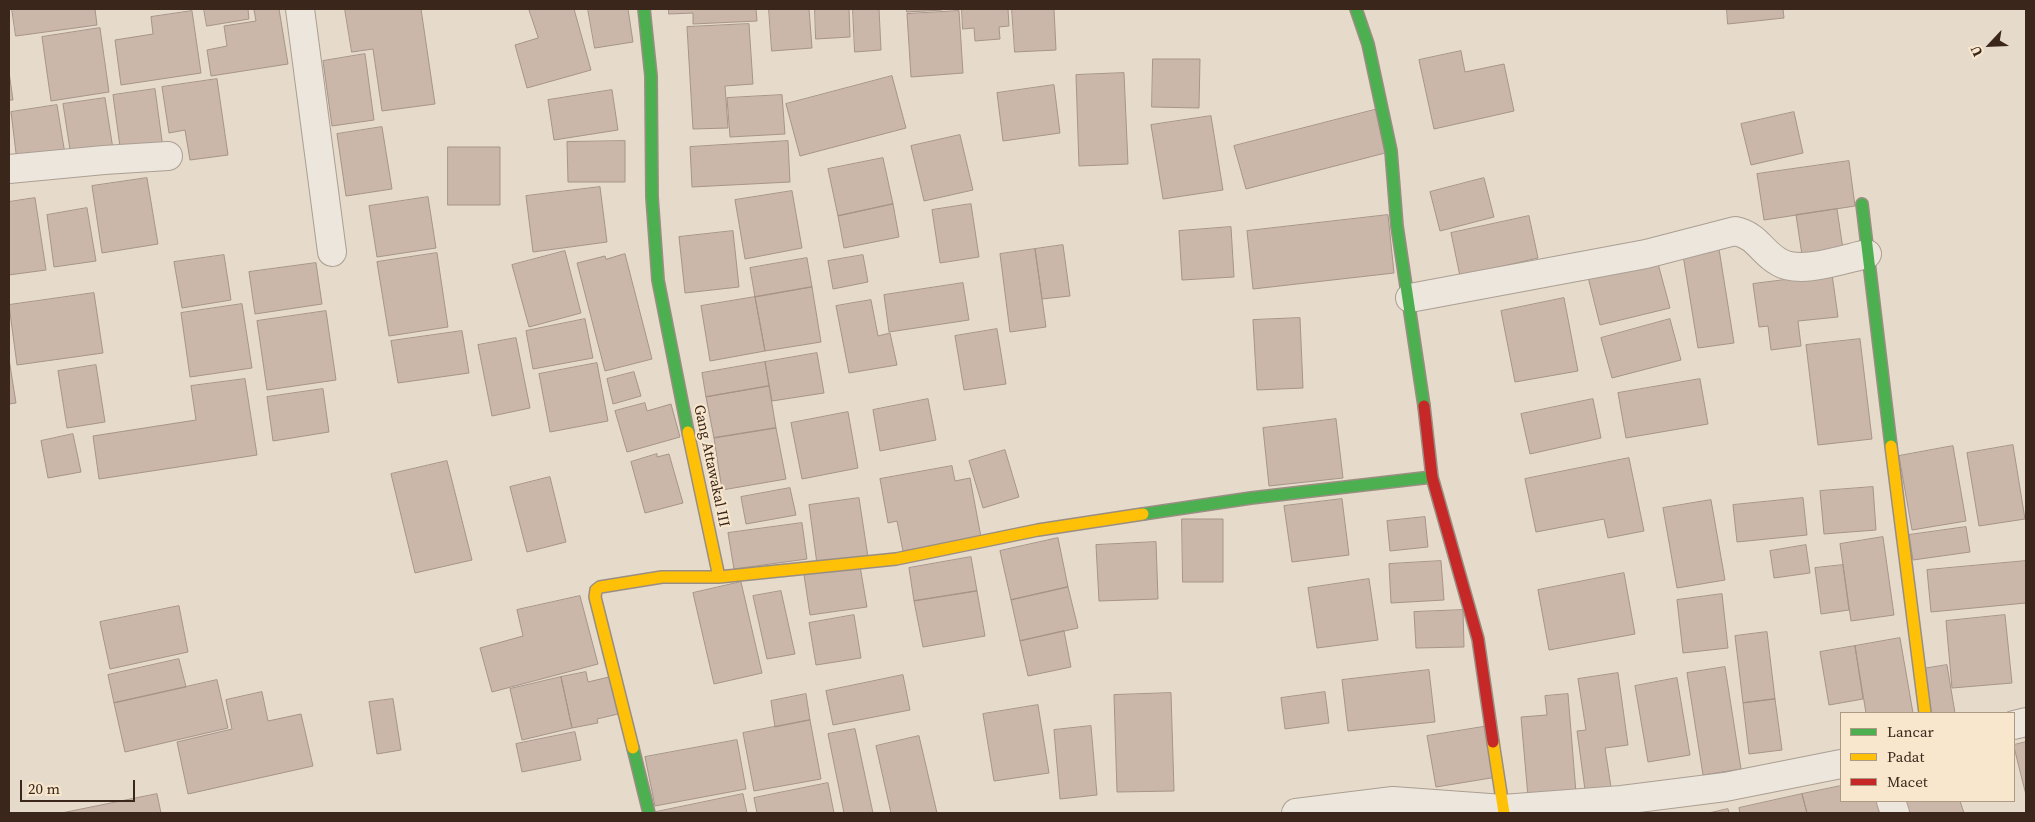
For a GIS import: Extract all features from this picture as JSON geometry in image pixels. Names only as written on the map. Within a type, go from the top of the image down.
[{"type":"street","points":[[300,9],[332,252]]},
{"type":"street","name":"Gang Attawakal III","points":[[644,9],[651,76],[652,197],[658,280],[674,369],[720,577]]},
{"type":"street","points":[[1356,9],[1368,44],[1391,151],[1397,226],[1410,298],[1432,476],[1478,639],[1504,811]]},
{"type":"street","points":[[9,169],[168,156]]},
{"type":"street","points":[[1862,204],[1925,712]]},
{"type":"street","points":[[1410,298],[1646,254],[1735,231],[1744,233],[1756,241],[1778,262],[1794,268],[1867,254]]},
{"type":"street","points":[[649,813],[595,597],[596,590],[600,587],[662,577],[720,577],[896,559],[1048,529],[1251,498],[1432,476]]},
{"type":"street","points":[[1296,813],[1393,801],[1504,811],[1622,800],[1725,787],[1840,764]]},
{"type":"building","points":[[12,9],[95,9],[97,25],[16,36]]},
{"type":"building","points":[[204,9],[248,9],[249,19],[207,26]]},
{"type":"building","points":[[279,9],[288,64],[211,76],[207,50],[227,46],[224,26],[256,21],[254,10]]},
{"type":"building","points":[[345,9],[421,9],[435,104],[382,111],[373,49],[352,52]]},
{"type":"building","points":[[529,9],[574,9],[591,70],[527,88],[515,45],[538,38]]},
{"type":"building","points":[[588,9],[628,9],[633,42],[595,48]]},
{"type":"building","points":[[669,9],[756,9],[757,21],[693,24],[693,13],[669,14]]},
{"type":"building","points":[[769,9],[809,9],[812,48],[772,51]]},
{"type":"building","points":[[815,9],[849,9],[850,37],[816,39]]},
{"type":"building","points":[[853,9],[879,9],[881,50],[855,52]]},
{"type":"building","points":[[907,9],[942,9],[942,10],[907,12]]},
{"type":"building","points":[[962,9],[1008,9],[1009,26],[999,27],[1000,39],[975,41],[974,28],[963,29]]},
{"type":"building","points":[[1012,9],[1054,9],[1056,50],[1015,52]]},
{"type":"building","points":[[1727,9],[1783,9],[1784,18],[1728,24]]},
{"type":"building","points":[[192,11],[201,73],[121,85],[115,40],[153,34],[151,17]]},
{"type":"building","points":[[959,11],[963,73],[911,77],[907,14]]},
{"type":"building","points":[[749,24],[753,84],[725,86],[728,128],[693,129],[687,27]]},
{"type":"building","points":[[100,28],[109,92],[51,101],[42,37]]},
{"type":"building","points":[[1461,51],[1465,72],[1504,64],[1514,111],[1434,129],[1419,60]]},
{"type":"building","points":[[365,54],[374,120],[332,126],[323,61]]},
{"type":"building","points":[[1153,59],[1200,59],[1199,108],[1152,107]]},
{"type":"building","points":[[9,72],[13,100],[9,100]]},
{"type":"building","points":[[1124,73],[1128,164],[1079,166],[1076,75]]},
{"type":"building","points":[[892,76],[906,128],[800,156],[786,104]]},
{"type":"building","points":[[217,79],[228,155],[190,160],[185,130],[169,133],[162,87]]},
{"type":"building","points":[[1054,85],[1060,133],[1003,141],[997,93]]},
{"type":"building","points":[[155,89],[163,148],[121,154],[113,95]]},
{"type":"building","points":[[612,90],[618,130],[554,140],[548,100]]},
{"type":"building","points":[[782,95],[785,134],[730,137],[727,98]]},
{"type":"building","points":[[105,98],[113,149],[71,156],[63,104]]},
{"type":"building","points":[[57,105],[65,154],[17,161],[11,112]]},
{"type":"building","points":[[1378,109],[1389,152],[1246,189],[1234,146]]},
{"type":"building","points":[[1794,112],[1803,153],[1751,165],[1741,124]]},
{"type":"building","points":[[1211,116],[1223,190],[1163,199],[1151,125]]},
{"type":"building","points":[[382,127],[392,189],[346,196],[337,134]]},
{"type":"building","points":[[960,135],[973,190],[924,201],[911,146]]},
{"type":"building","points":[[625,141],[625,182],[568,182],[567,142]]},
{"type":"building","points":[[788,141],[790,182],[692,187],[690,147]]},
{"type":"building","points":[[448,147],[500,147],[500,205],[448,205]]},
{"type":"building","points":[[883,158],[893,204],[838,216],[828,169]]},
{"type":"building","points":[[1849,161],[1855,206],[1764,220],[1757,174]]},
{"type":"building","points":[[147,178],[158,244],[102,253],[92,186]]},
{"type":"building","points":[[1484,178],[1494,217],[1440,231],[1430,192]]},
{"type":"building","points":[[600,187],[607,242],[533,252],[526,196]]},
{"type":"building","points":[[792,191],[802,248],[745,259],[735,200]]},
{"type":"building","points":[[428,197],[436,248],[377,257],[369,206]]},
{"type":"building","points":[[35,198],[46,270],[9,275],[9,202]]},
{"type":"building","points":[[893,204],[899,237],[844,248],[838,216]]},
{"type":"building","points":[[971,204],[979,257],[940,263],[932,210]]},
{"type":"building","points":[[87,208],[96,261],[54,267],[47,215]]},
{"type":"building","points":[[1837,209],[1843,249],[1802,255],[1796,215]]},
{"type":"building","points":[[1388,215],[1394,273],[1253,289],[1247,231]]},
{"type":"building","points":[[1529,216],[1538,258],[1460,276],[1451,233]]},
{"type":"building","points":[[1231,227],[1234,277],[1182,280],[1179,231]]},
{"type":"building","points":[[733,231],[739,287],[685,293],[679,237]]},
{"type":"building","points":[[1063,245],[1070,296],[1042,299],[1035,249]]},
{"type":"building","points":[[1035,249],[1046,327],[1010,332],[1000,254]]},
{"type":"building","points":[[1719,249],[1734,343],[1698,348],[1683,255]]},
{"type":"building","points":[[565,251],[581,313],[529,327],[512,265]]},
{"type":"building","points":[[437,253],[448,327],[389,336],[377,262]]},
{"type":"building","points":[[625,254],[652,359],[605,371],[577,263],[605,256],[606,259]]},
{"type":"building","points":[[224,255],[231,300],[182,308],[174,262]]},
{"type":"building","points":[[863,255],[868,282],[833,289],[828,261]]},
{"type":"building","points":[[807,258],[812,287],[755,297],[750,268]]},
{"type":"building","points":[[1657,260],[1670,308],[1600,325],[1588,277]]},
{"type":"building","points":[[316,263],[322,304],[255,314],[249,272]]},
{"type":"building","points":[[1832,274],[1838,317],[1798,321],[1801,346],[1771,350],[1768,326],[1759,327],[1753,284]]},
{"type":"building","points":[[963,283],[969,320],[889,332],[884,295]]},
{"type":"building","points":[[812,287],[821,342],[765,351],[755,297]]},
{"type":"building","points":[[94,293],[103,353],[17,365],[9,305]]},
{"type":"building","points":[[755,297],[765,351],[710,361],[701,306]]},
{"type":"building","points":[[1564,298],[1578,371],[1515,382],[1501,311]]},
{"type":"building","points":[[871,300],[878,336],[890,333],[897,365],[849,373],[836,306]]},
{"type":"building","points":[[242,304],[252,368],[190,377],[181,313]]},
{"type":"building","points":[[326,311],[336,380],[267,390],[257,321]]},
{"type":"building","points":[[1300,318],[1303,388],[1257,390],[1253,320]]},
{"type":"building","points":[[585,319],[593,358],[533,369],[526,331]]},
{"type":"building","points":[[1670,319],[1681,360],[1612,378],[1601,338]]},
{"type":"building","points":[[997,329],[1006,384],[964,390],[955,336]]},
{"type":"building","points":[[462,331],[469,373],[398,383],[391,341]]},
{"type":"building","points":[[516,338],[530,408],[492,416],[478,345]]},
{"type":"building","points":[[1860,339],[1872,439],[1818,445],[1806,345]]},
{"type":"building","points":[[817,353],[824,393],[772,401],[765,362]]},
{"type":"building","points":[[9,359],[16,403],[9,404]]},
{"type":"building","points":[[765,362],[769,386],[706,397],[702,373]]},
{"type":"building","points":[[597,363],[608,421],[550,432],[539,374]]},
{"type":"building","points":[[96,365],[105,422],[67,428],[58,371]]},
{"type":"building","points":[[634,372],[641,396],[613,404],[607,379]]},
{"type":"building","points":[[245,379],[257,455],[99,479],[93,436],[196,420],[191,386]]},
{"type":"building","points":[[1700,379],[1708,424],[1626,438],[1618,393]]},
{"type":"building","points":[[769,386],[776,428],[714,438],[706,397]]},
{"type":"building","points":[[323,389],[329,432],[273,441],[267,397]]},
{"type":"building","points":[[928,399],[936,440],[880,451],[873,410]]},
{"type":"building","points":[[1593,399],[1601,438],[1530,454],[1521,414]]},
{"type":"building","points":[[645,403],[647,411],[671,404],[680,437],[627,452],[615,411]]},
{"type":"building","points":[[848,412],[858,468],[802,479],[791,423]]},
{"type":"building","points":[[1336,419],[1343,478],[1269,486],[1263,428]]},
{"type":"building","points":[[776,428],[786,479],[722,490],[714,438]]},
{"type":"building","points":[[73,434],[81,472],[48,478],[41,441]]},
{"type":"building","points":[[2013,445],[2025,519],[1979,526],[1967,453]]},
{"type":"building","points":[[1953,446],[1966,521],[1912,530],[1899,456]]},
{"type":"building","points":[[1005,450],[1019,497],[983,508],[969,461]]},
{"type":"building","points":[[657,454],[657,457],[669,454],[683,503],[645,513],[631,462]]},
{"type":"building","points":[[1629,458],[1644,531],[1608,538],[1604,519],[1536,532],[1525,479]]},
{"type":"building","points":[[447,461],[472,560],[415,573],[391,474]]},
{"type":"building","points":[[952,466],[955,481],[970,478],[981,537],[903,551],[897,521],[888,523],[880,479]]},
{"type":"building","points":[[550,477],[566,542],[527,552],[510,487]]},
{"type":"building","points":[[1873,487],[1876,530],[1824,534],[1820,491]]},
{"type":"building","points":[[790,488],[796,515],[746,524],[741,497]]},
{"type":"building","points":[[859,498],[868,557],[817,564],[809,505]]},
{"type":"building","points":[[1803,498],[1807,535],[1737,542],[1733,505]]},
{"type":"building","points":[[1342,499],[1349,555],[1292,562],[1284,506]]},
{"type":"building","points":[[1711,500],[1725,580],[1677,588],[1663,508]]},
{"type":"building","points":[[1425,517],[1428,547],[1390,551],[1387,521]]},
{"type":"building","points":[[1182,519],[1223,519],[1223,582],[1183,582]]},
{"type":"building","points":[[802,523],[807,559],[734,569],[728,533]]},
{"type":"building","points":[[1966,527],[1970,552],[1913,560],[1909,535]]},
{"type":"building","points":[[1883,537],[1894,615],[1851,621],[1840,544]]},
{"type":"building","points":[[1058,538],[1068,587],[1011,600],[1000,551]]},
{"type":"building","points":[[1156,542],[1158,599],[1099,601],[1096,545]]},
{"type":"building","points":[[1806,545],[1810,573],[1774,578],[1770,551]]},
{"type":"building","points":[[971,557],[977,591],[914,601],[909,568]]},
{"type":"building","points":[[1441,561],[1444,600],[1391,603],[1389,564]]},
{"type":"building","points":[[2026,561],[2026,603],[1931,612],[1927,570]]},
{"type":"building","points":[[1843,565],[1849,610],[1821,614],[1815,568]]},
{"type":"building","points":[[860,566],[867,607],[810,615],[804,575]]},
{"type":"building","points":[[1624,573],[1635,634],[1549,650],[1538,590]]},
{"type":"building","points":[[1369,579],[1378,640],[1317,648],[1308,588]]},
{"type":"building","points":[[741,582],[762,673],[714,684],[693,593]]},
{"type":"building","points":[[1068,587],[1078,628],[1020,641],[1011,600]]},
{"type":"building","points":[[781,591],[795,654],[767,659],[753,596]]},
{"type":"building","points":[[977,591],[985,636],[923,647],[914,601]]},
{"type":"building","points":[[1722,594],[1728,648],[1683,653],[1677,600]]},
{"type":"building","points":[[580,596],[598,664],[492,692],[480,648],[523,636],[517,610]]},
{"type":"building","points":[[179,606],[188,652],[110,669],[100,622]]},
{"type":"building","points":[[1463,610],[1464,647],[1416,648],[1414,612]]},
{"type":"building","points":[[854,615],[861,658],[816,665],[809,623]]},
{"type":"building","points":[[2005,615],[2012,683],[1952,688],[1946,621]]},
{"type":"building","points":[[1064,631],[1071,667],[1028,676],[1020,641]]},
{"type":"building","points":[[1767,632],[1775,699],[1743,703],[1735,636]]},
{"type":"building","points":[[1900,638],[1913,712],[1866,712],[1855,646]]},
{"type":"building","points":[[1855,646],[1863,699],[1829,705],[1820,652]]},
{"type":"building","points":[[179,659],[186,687],[114,703],[108,675]]},
{"type":"building","points":[[1947,665],[1955,712],[1929,712],[1922,669]]},
{"type":"building","points":[[1725,667],[1741,769],[1703,775],[1687,673]]},
{"type":"building","points":[[1429,670],[1435,722],[1348,731],[1342,680]]},
{"type":"building","points":[[586,672],[588,682],[609,677],[618,714],[597,719],[598,723],[572,728],[561,677]]},
{"type":"building","points":[[1618,673],[1628,745],[1605,748],[1611,787],[1585,790],[1577,731],[1586,730],[1578,679]]},
{"type":"building","points":[[903,675],[910,710],[833,725],[826,691]]},
{"type":"building","points":[[561,677],[572,728],[522,740],[510,689]]},
{"type":"building","points":[[1677,678],[1690,755],[1648,762],[1635,686]]},
{"type":"building","points":[[217,680],[228,728],[125,752],[114,703]]},
{"type":"building","points":[[262,692],[268,721],[301,714],[313,766],[188,794],[177,742],[232,729],[226,700]]},
{"type":"building","points":[[1325,692],[1329,723],[1285,729],[1281,698]]},
{"type":"building","points":[[1171,693],[1174,791],[1117,792],[1114,695]]},
{"type":"building","points":[[806,694],[810,720],[775,727],[771,701]]},
{"type":"building","points":[[1568,694],[1576,793],[1528,797],[1521,717],[1547,715],[1545,696]]},
{"type":"building","points":[[393,699],[401,750],[377,754],[369,702]]},
{"type":"building","points":[[1775,699],[1782,750],[1749,754],[1743,703]]},
{"type":"building","points":[[1038,705],[1049,773],[994,781],[983,714]]},
{"type":"building","points":[[810,720],[821,779],[754,791],[743,733]]},
{"type":"building","points":[[1091,726],[1097,795],[1060,799],[1054,730]]},
{"type":"building","points":[[1489,726],[1497,777],[1436,787],[1427,736]]},
{"type":"building","points":[[855,729],[873,813],[844,813],[828,734]]},
{"type":"building","points":[[575,732],[581,760],[522,772],[516,744]]},
{"type":"building","points":[[919,736],[937,813],[891,813],[876,746]]},
{"type":"building","points":[[737,740],[746,789],[655,806],[645,757]]},
{"type":"building","points":[[2026,742],[2026,795],[2015,751],[2015,745]]},
{"type":"building","points":[[828,783],[834,813],[757,813],[754,798]]},
{"type":"building","points":[[1840,786],[1840,802],[1877,802],[1880,813],[1807,813],[1802,794]]},
{"type":"building","points":[[157,794],[161,813],[62,813]]},
{"type":"building","points":[[743,794],[747,813],[656,813],[656,812]]},
{"type":"building","points":[[1802,794],[1807,813],[1740,813],[1739,808]]},
{"type":"building","points":[[1900,802],[1960,802],[1964,813],[1903,813]]},
{"type":"building","points":[[1728,809],[1729,813],[1709,813]]},
{"type":"traffic: fast","points":[[644,9],[651,76],[652,197],[658,280],[688,432]]},
{"type":"traffic: fast","points":[[1356,9],[1368,44],[1391,151],[1397,226],[1424,406]]},
{"type":"traffic: fast","points":[[1862,204],[1891,446]]},
{"type":"traffic: fast","points":[[1143,514],[1251,498],[1432,477]]},
{"type":"traffic: fast","points":[[633,748],[649,813]]},
{"type":"traffic: slow","points":[[633,748],[595,597],[596,590],[600,587],[662,577],[719,577],[688,432]]},
{"type":"traffic: slow","points":[[1891,446],[1925,712]]},
{"type":"traffic: slow","points":[[719,577],[896,559],[1038,530],[1143,514]]},
{"type":"traffic: slow","points":[[1493,742],[1504,813]]},
{"type":"traffic: jam","points":[[1424,406],[1432,477],[1478,639],[1493,742]]}]
